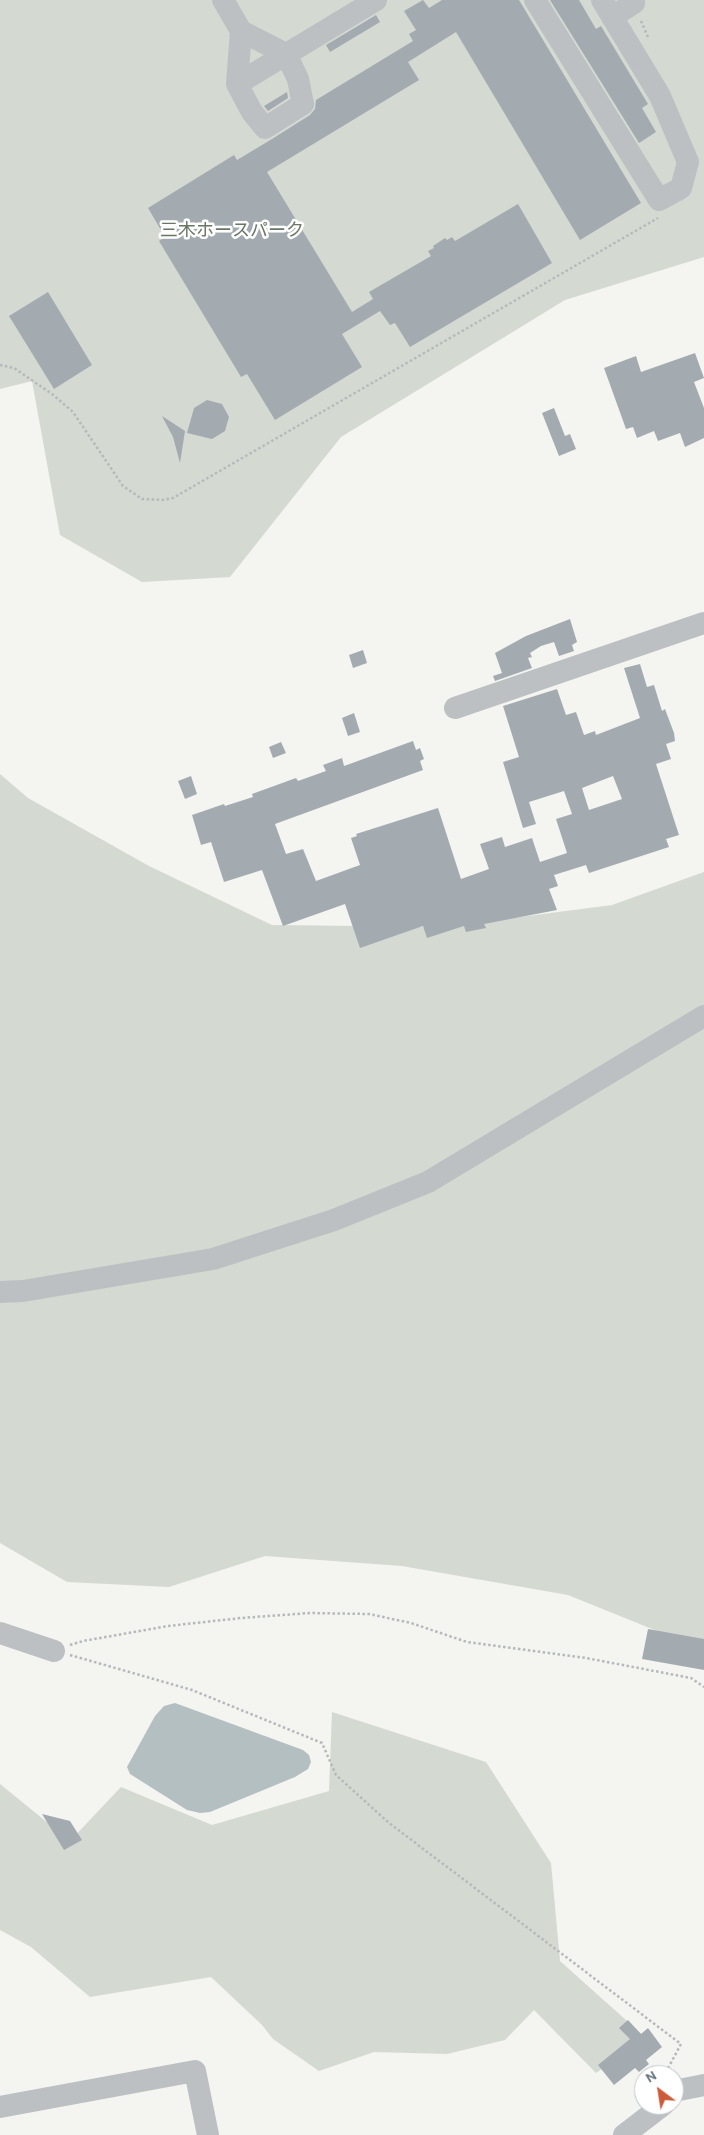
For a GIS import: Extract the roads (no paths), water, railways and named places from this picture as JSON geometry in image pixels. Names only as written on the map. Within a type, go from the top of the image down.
[{"type":"street","points":[[223,0],[240,31],[237,84],[252,112],[266,128],[303,104],[298,79],[286,54],[240,31]]},
{"type":"street","points":[[237,84],[376,0]]},
{"type":"street","points":[[535,0],[659,200],[681,188],[688,162],[660,96],[607,8],[634,2]]},
{"type":"street","points":[[455,708],[704,623]]},
{"type":"street","points":[[0,1292],[23,1292],[213,1259],[334,1220],[428,1182],[704,1016]]},
{"type":"street","points":[[0,1633],[54,1651]]},
{"type":"street","points":[[0,2107],[195,2071],[208,2135]]},
{"type":"street","points":[[684,2089],[704,2085]]},
{"type":"street","points":[[624,2135],[650,2115]]},
{"type":"park label","name":"三木ホースパーク","points":[[232,232]]}]
